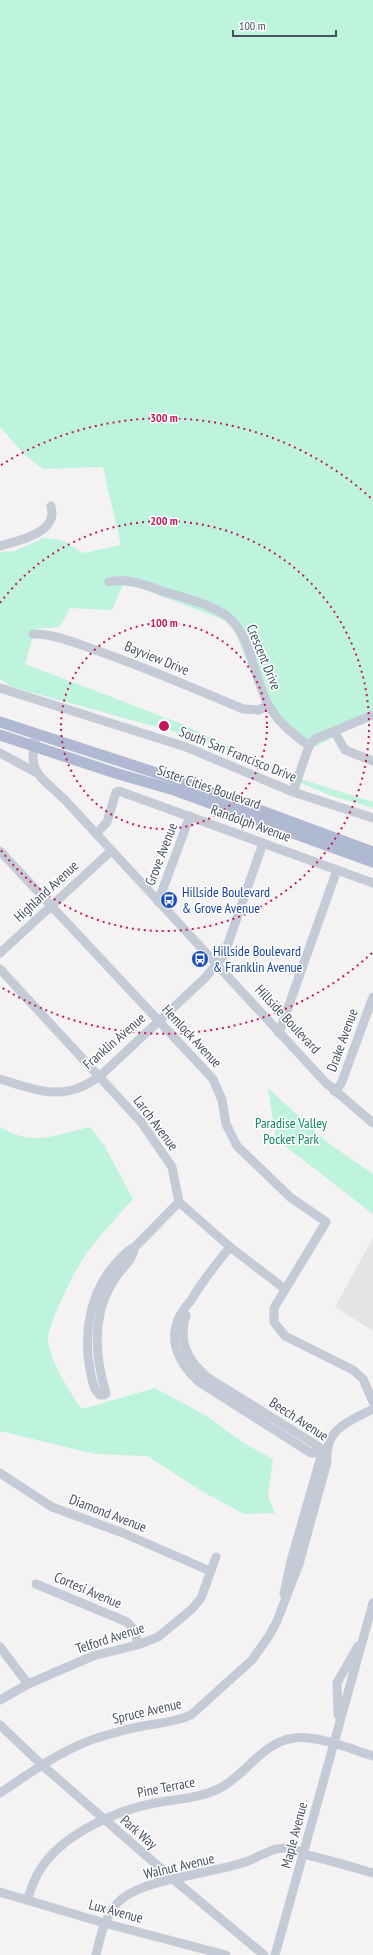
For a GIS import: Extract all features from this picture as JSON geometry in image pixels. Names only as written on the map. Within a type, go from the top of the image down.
[{"type":"main road","points":[[0,722],[37,734]]},
{"type":"main road","name":"Sister Cities Boulevard","points":[[37,734],[178,780],[373,852]]},
{"type":"main road","points":[[0,735],[33,747]]},
{"type":"main road","name":"Sister Cities Boulevard","points":[[33,747],[174,790],[373,862]]},
{"type":"street","points":[[0,546],[18,541],[39,532],[50,523],[52,516],[51,506]]},
{"type":"street","name":"Crescent Drive","points":[[109,582],[123,580],[154,588],[215,610],[227,616],[236,624],[242,636],[268,705],[285,728],[310,746]]},
{"type":"street","name":"Bayview Drive","points":[[33,634],[52,635],[64,638],[124,660],[243,709],[259,710],[268,705]]},
{"type":"street","name":"South San Francisco Drive","points":[[0,688],[186,747],[293,792],[373,818]]},
{"type":"street","points":[[293,792],[310,746],[316,739],[373,715]]},
{"type":"street","points":[[334,731],[345,750],[373,761]]},
{"type":"street","name":"Hillside Boulevard","points":[[37,734],[33,747],[32,760],[33,767],[38,773],[334,1091],[373,1123]]},
{"type":"street","name":"Hillside Boulevard","points":[[0,753],[38,773]]},
{"type":"street","name":"Randolph Avenue","points":[[96,834],[106,822],[116,792],[119,791],[373,883]]},
{"type":"street","name":"Grove Avenue","points":[[158,902],[190,816]]},
{"type":"street","name":"Franklin Avenue","points":[[0,1079],[32,1090],[57,1092],[80,1088],[100,1076],[217,965],[228,947],[263,843]]},
{"type":"street","name":"Hemlock Avenue","points":[[0,851],[213,1079],[222,1100],[226,1124],[237,1146],[290,1197],[326,1222],[274,1308],[274,1322],[285,1336],[353,1370],[363,1379],[373,1402]]},
{"type":"street","name":"Highland Avenue","points":[[0,953],[111,851]]},
{"type":"street","points":[[279,1033],[337,870]]},
{"type":"street","name":"Larch Avenue","points":[[0,969],[141,1122],[172,1167],[179,1202]]},
{"type":"street","name":"Drake Avenue","points":[[334,1091],[341,1084],[373,997]]},
{"type":"street","points":[[92,1353],[88,1328],[96,1294],[113,1266],[128,1249],[135,1246],[179,1202],[230,1246],[285,1289]]},
{"type":"street","name":"Beech Avenue","points":[[230,1246],[207,1274],[189,1304],[184,1308],[177,1323],[175,1337],[178,1356],[186,1370],[199,1382],[311,1453],[326,1452]]},
{"type":"street","name":"Spruce Avenue","points":[[0,1793],[42,1765],[67,1751],[105,1735],[142,1726],[181,1720],[191,1715],[252,1660],[269,1636],[284,1602],[285,1584],[293,1554],[320,1460],[326,1452],[331,1437],[336,1430],[373,1409]]},
{"type":"street","name":"Diamond Avenue","points":[[0,1473],[52,1507],[123,1534],[210,1571]]},
{"type":"street","name":"Telford Avenue","points":[[0,1700],[28,1684],[94,1656],[137,1645],[158,1637],[192,1609],[201,1598],[216,1557]]},
{"type":"street","name":"Cortesi Avenue","points":[[36,1584],[127,1622],[136,1632],[137,1645]]},
{"type":"street","name":"Maple Avenue","points":[[275,1955],[332,1744],[368,1637],[373,1603]]},
{"type":"street","name":"Maple Avenue","points":[[339,1723],[337,1683],[368,1637]]},
{"type":"street","points":[[0,1647],[28,1684]]},
{"type":"street","name":"Park Way","points":[[0,1725],[42,1765],[173,1879],[264,1955]]},
{"type":"street","name":"Pine Terrace","points":[[27,1900],[40,1870],[52,1855],[66,1842],[104,1819],[140,1805],[207,1793],[222,1788],[237,1777],[265,1751],[276,1744],[293,1738],[310,1739],[373,1756]]},
{"type":"street","name":"Walnut Avenue","points":[[96,1955],[104,1923],[114,1906],[124,1897],[140,1889],[173,1879],[224,1869],[248,1861],[274,1849],[290,1849],[373,1873]]},
{"type":"street","name":"Lux Avenue","points":[[0,1892],[104,1923],[226,1955]]},
{"type":"shaded area","points":[[373,1238],[373,1331],[335,1307]]},
{"type":"green space","points":[[0,0],[373,0],[373,718],[316,746],[300,743],[274,722],[261,697],[235,632],[224,620],[143,589],[123,585],[112,610],[70,608],[60,627],[35,629],[25,664],[182,724],[291,776],[373,802],[373,808],[329,795],[197,738],[12,687],[0,679],[0,552],[14,551],[44,538],[62,540],[83,553],[121,545],[103,467],[43,469],[25,455],[0,427]]},
{"type":"green space","name":"Paradise Valley Pocket Park","points":[[268,1088],[328,1143],[373,1174],[373,1214],[276,1139]]},
{"type":"green space","points":[[0,1127],[24,1137],[45,1138],[90,1127],[104,1145],[133,1199],[84,1257],[71,1280],[53,1319],[48,1338],[49,1346],[60,1375],[77,1402],[82,1409],[155,1388],[207,1416],[242,1442],[273,1459],[268,1496],[275,1513],[244,1514],[205,1493],[147,1456],[95,1454],[0,1431]]},
{"type":"place","name":"Hillside Boulevard & Grove Avenue","points":[[169,900]]},
{"type":"place","name":"Hillside Boulevard & Franklin Avenue","points":[[200,959]]}]
